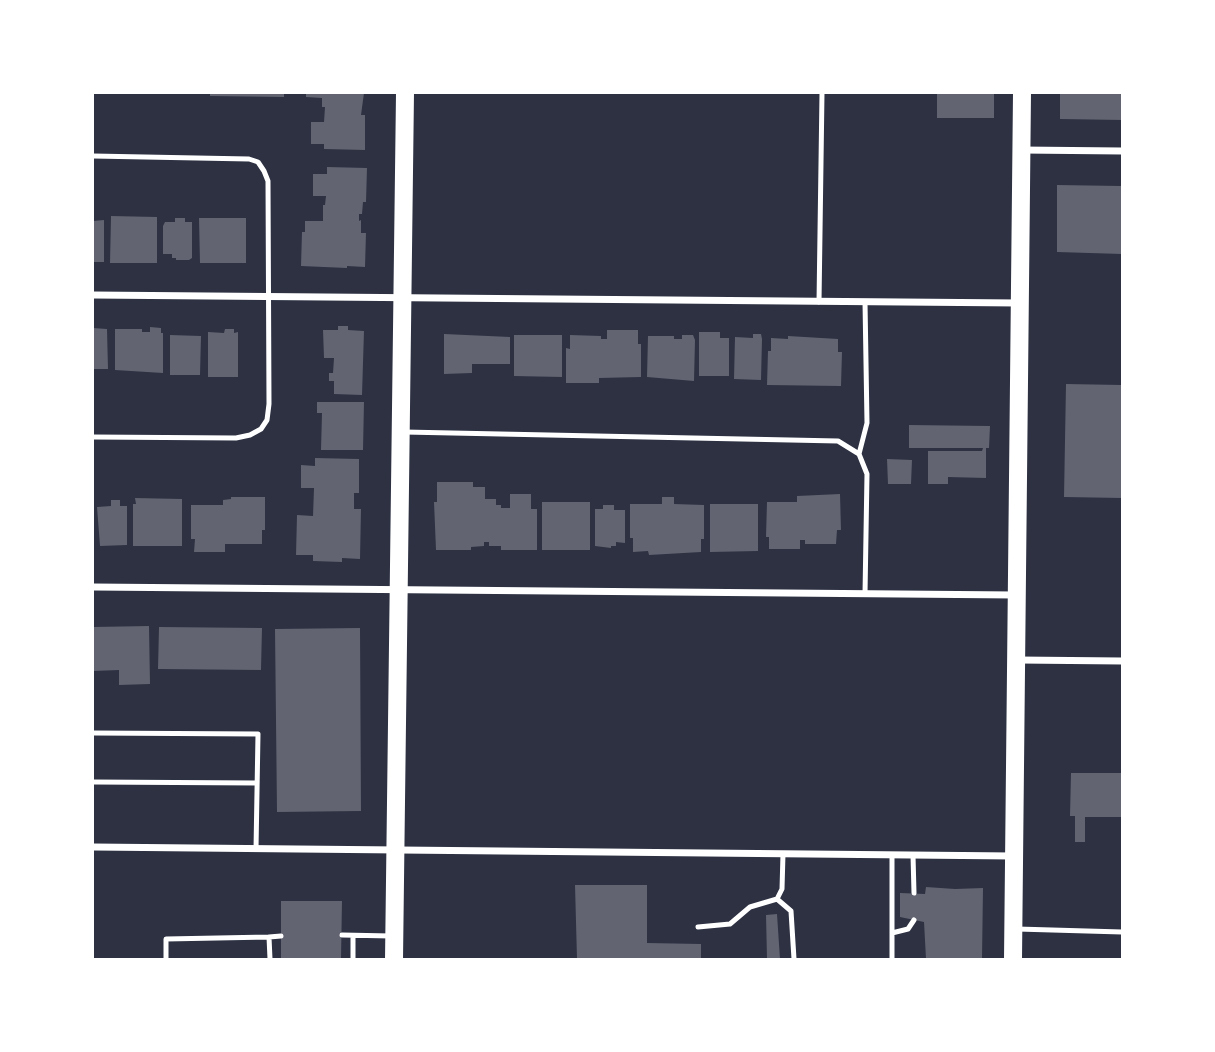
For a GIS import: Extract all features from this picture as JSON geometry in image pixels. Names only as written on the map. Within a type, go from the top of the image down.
[{"type":"main road","points":[[394,959],[405,93]]},
{"type":"main road","points":[[1013,959],[1022,93]]},
{"type":"street","points":[[1021,150],[1122,151]]},
{"type":"street","points":[[93,295],[1019,303]]},
{"type":"street","points":[[93,587],[1016,595]]},
{"type":"street","points":[[1016,659],[1122,661]]},
{"type":"street","points":[[93,847],[1013,856]]},
{"type":"lane","points":[[819,302],[822,93]]},
{"type":"lane","points":[[93,156],[249,159],[258,162],[268,181],[269,404],[267,420],[261,429],[236,438],[93,437]]},
{"type":"lane","points":[[865,302],[867,423],[859,454],[867,474],[865,594]]},
{"type":"lane","points":[[401,432],[838,441],[859,454]]},
{"type":"lane","points":[[93,733],[258,734],[257,849]]},
{"type":"lane","points":[[93,782],[257,783]]},
{"type":"lane","points":[[698,926],[730,924],[750,907],[777,899],[782,890],[783,854]]},
{"type":"lane","points":[[892,855],[892,959]]},
{"type":"lane","points":[[913,855],[914,893]]},
{"type":"lane","points":[[777,899],[791,911],[794,959]]},
{"type":"lane","points":[[892,933],[908,929],[914,920]]},
{"type":"lane","points":[[1012,929],[1122,932]]},
{"type":"lane","points":[[166,959],[166,939],[281,936]]},
{"type":"lane","points":[[342,936],[394,936]]},
{"type":"lane","points":[[353,936],[354,959]]},
{"type":"lane","points":[[269,937],[270,959]]},
{"type":"building","points":[[210,93],[284,93],[284,97],[210,96]]},
{"type":"building","points":[[306,93],[364,93],[361,115],[365,115],[365,150],[324,149],[324,144],[311,144],[311,122],[324,122],[325,107],[322,107],[322,98],[306,97]]},
{"type":"building","points":[[937,93],[994,93],[994,118],[937,118]]},
{"type":"building","points":[[1060,93],[1122,93],[1122,120],[1060,119]]},
{"type":"building","points":[[327,167],[367,168],[366,202],[363,202],[362,214],[359,214],[361,233],[366,233],[365,267],[301,266],[305,221],[323,221],[326,196],[313,196],[313,174],[327,174]]},
{"type":"building","points":[[1057,185],[1122,186],[1122,254],[1057,252]]},
{"type":"building","points":[[111,216],[157,217],[157,263],[110,263]]},
{"type":"building","points":[[175,218],[185,218],[185,222],[192,222],[192,258],[189,260],[176,260],[172,258],[172,254],[163,254],[163,226],[165,222],[175,222]]},
{"type":"building","points":[[199,218],[246,218],[246,263],[200,263]]},
{"type":"building","points":[[104,220],[104,262],[93,262],[93,221]]},
{"type":"building","points":[[338,326],[364,331],[362,395],[334,394],[334,381],[329,381],[329,373],[333,373],[334,358],[324,358],[323,330],[338,330]]},
{"type":"building","points":[[150,327],[161,328],[163,333],[163,373],[115,370],[115,329],[142,329],[142,332],[150,332]]},
{"type":"building","points":[[93,328],[107,329],[108,369],[93,369]]},
{"type":"building","points":[[225,329],[238,332],[238,377],[208,377],[208,332],[224,333]]},
{"type":"building","points":[[607,330],[638,330],[638,344],[641,344],[641,377],[599,378],[599,383],[566,383],[566,348],[570,349],[570,335],[601,336],[601,339],[607,339]]},
{"type":"building","points":[[699,332],[720,332],[720,338],[729,338],[729,376],[699,376]]},
{"type":"building","points":[[444,334],[510,337],[510,364],[472,364],[472,373],[444,374]]},
{"type":"building","points":[[753,334],[761,334],[762,339],[761,380],[734,379],[735,337],[753,338]]},
{"type":"building","points":[[170,335],[201,336],[200,375],[170,375]]},
{"type":"building","points":[[514,335],[562,335],[562,377],[514,376]]},
{"type":"building","points":[[682,335],[693,335],[695,340],[694,381],[647,377],[648,336],[674,336],[674,339],[682,339]]},
{"type":"building","points":[[788,336],[838,339],[838,352],[842,352],[841,386],[767,385],[771,338],[788,339]]},
{"type":"building","points":[[1066,384],[1122,385],[1122,498],[1064,497]]},
{"type":"building","points":[[317,402],[364,402],[363,450],[321,450],[322,413],[317,413]]},
{"type":"building","points":[[909,425],[990,426],[989,448],[986,448],[986,478],[948,477],[948,484],[928,484],[928,451],[982,451],[983,448],[909,448]]},
{"type":"building","points":[[315,458],[359,459],[359,493],[354,493],[354,509],[361,509],[360,559],[342,558],[342,562],[313,561],[313,555],[296,555],[297,515],[313,516],[314,488],[301,488],[301,465],[315,466]]},
{"type":"building","points":[[887,459],[912,460],[911,484],[888,484]]},
{"type":"building","points":[[437,482],[473,482],[473,487],[485,487],[485,499],[496,499],[496,505],[501,505],[501,508],[510,508],[510,494],[531,494],[531,509],[537,509],[537,550],[501,550],[501,546],[489,546],[489,542],[484,542],[484,546],[471,547],[471,550],[436,550],[434,502],[437,502]]},
{"type":"building","points":[[840,494],[841,530],[837,530],[836,544],[805,544],[805,540],[800,540],[800,549],[769,549],[769,537],[766,537],[767,502],[797,502],[797,496]]},
{"type":"building","points":[[231,497],[265,497],[265,530],[262,530],[262,544],[225,544],[225,552],[194,552],[195,539],[191,539],[191,505],[223,505],[223,500]]},
{"type":"building","points":[[662,497],[674,497],[674,504],[704,505],[704,539],[701,539],[701,552],[649,555],[648,551],[633,552],[633,538],[630,538],[630,504],[662,504]]},
{"type":"building","points":[[135,498],[182,499],[182,546],[133,546]]},
{"type":"building","points":[[111,500],[120,500],[120,506],[127,506],[127,545],[100,546],[97,507],[111,506]]},
{"type":"building","points":[[542,502],[590,502],[590,550],[542,550]]},
{"type":"building","points":[[710,504],[758,504],[758,551],[710,552]]},
{"type":"building","points":[[603,505],[614,505],[614,510],[625,510],[625,543],[616,542],[616,546],[611,548],[595,546],[595,509],[603,509]]},
{"type":"building","points":[[149,626],[150,684],[119,685],[119,670],[93,671],[93,627]]},
{"type":"building","points":[[159,627],[262,628],[261,670],[158,669]]},
{"type":"building","points":[[360,628],[361,811],[277,812],[275,629]]},
{"type":"building","points":[[1071,773],[1122,773],[1122,817],[1085,817],[1085,842],[1075,842],[1075,816],[1070,816]]},
{"type":"building","points":[[575,885],[647,885],[647,943],[701,944],[701,959],[577,959]]},
{"type":"building","points":[[926,887],[983,888],[982,959],[926,959],[924,922],[900,917],[900,893],[925,894]]},
{"type":"building","points":[[281,901],[342,901],[341,959],[281,959]]},
{"type":"building","points":[[777,914],[780,959],[767,959],[766,915]]}]
